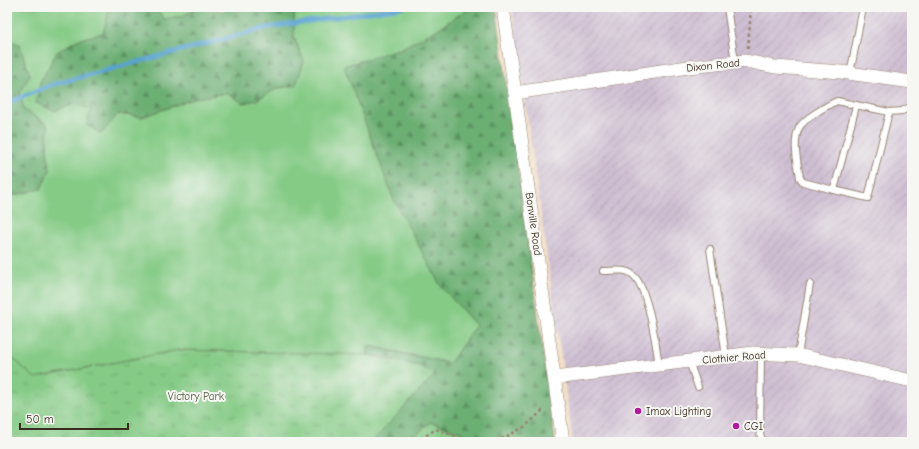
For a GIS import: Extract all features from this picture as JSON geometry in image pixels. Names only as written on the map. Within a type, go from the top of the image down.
[{"type":"street","name":"Bonville Road","points":[[503,7],[563,442]]},
{"type":"street","name":"Dixon Road","points":[[514,93],[688,67],[741,62],[912,82]]},
{"type":"street","name":"Clothier Road","points":[[555,378],[726,356],[761,353],[798,355],[912,381]]},
{"type":"lane","points":[[727,7],[741,62]]},
{"type":"lane","points":[[850,74],[863,7]]},
{"type":"lane","points":[[889,112],[868,198],[803,182],[800,178],[796,139],[799,127],[813,115],[837,101],[889,112],[902,111],[912,106]]},
{"type":"lane","points":[[834,190],[856,106]]},
{"type":"lane","points":[[710,249],[726,356]]},
{"type":"lane","points":[[603,271],[623,271],[634,275],[638,281],[642,289],[652,324],[659,365]]},
{"type":"lane","points":[[798,355],[810,284]]},
{"type":"lane","points":[[761,353],[760,434],[763,442]]},
{"type":"lane","points":[[688,361],[698,387]]},
{"type":"path","points":[[741,62],[751,7]]},
{"type":"path","points":[[496,442],[526,426],[548,406],[558,403]]},
{"type":"path","points":[[416,442],[436,429],[460,438],[464,442]]},
{"type":"shaded area","points":[[512,7],[912,7],[912,442],[573,442]]},
{"type":"green space","points":[[7,7],[110,7],[103,33],[77,40],[54,111],[74,104],[118,114],[142,117],[195,98],[227,93],[243,103],[256,100],[278,88],[296,85],[304,61],[294,38],[294,7],[471,7],[435,31],[402,48],[344,66],[440,285],[476,325],[450,363],[369,346],[368,355],[179,350],[35,378],[7,353],[7,195],[15,195],[50,170],[47,151],[48,125],[24,110],[20,92],[30,75],[19,44],[7,40]]},
{"type":"green space","points":[[110,7],[155,7],[164,19],[183,16],[198,7],[211,7],[223,11],[226,7],[294,7],[294,38],[304,61],[296,85],[278,88],[256,100],[243,103],[227,93],[195,98],[142,117],[118,114],[101,134],[87,125],[91,109],[74,104],[54,111],[36,103],[40,82],[57,52],[77,40],[103,33]]},
{"type":"green space","points":[[155,7],[198,7],[183,16],[164,19]]},
{"type":"green space","points":[[471,7],[496,7],[555,442],[471,442],[463,433],[431,422],[407,442],[320,442],[338,355],[368,355],[368,346],[450,363],[476,325],[440,285],[393,198],[344,66],[402,48],[435,31]]},
{"type":"green space","points":[[7,40],[19,44],[30,75],[20,92],[24,110],[48,125],[47,151],[50,170],[41,189],[15,195],[7,195]]},
{"type":"green space","name":"Victory Park","points":[[179,350],[368,355],[419,366],[435,374],[372,442],[7,442],[7,353],[35,378]]},
{"type":"green space","points":[[430,422],[463,433],[471,442],[407,442]]},
{"type":"waterway","points":[[7,103],[51,85],[265,28],[404,7]]},
{"type":"place","name":"Imax Lighting","points":[[638,411]]},
{"type":"place","name":"CGI","points":[[736,426]]}]
